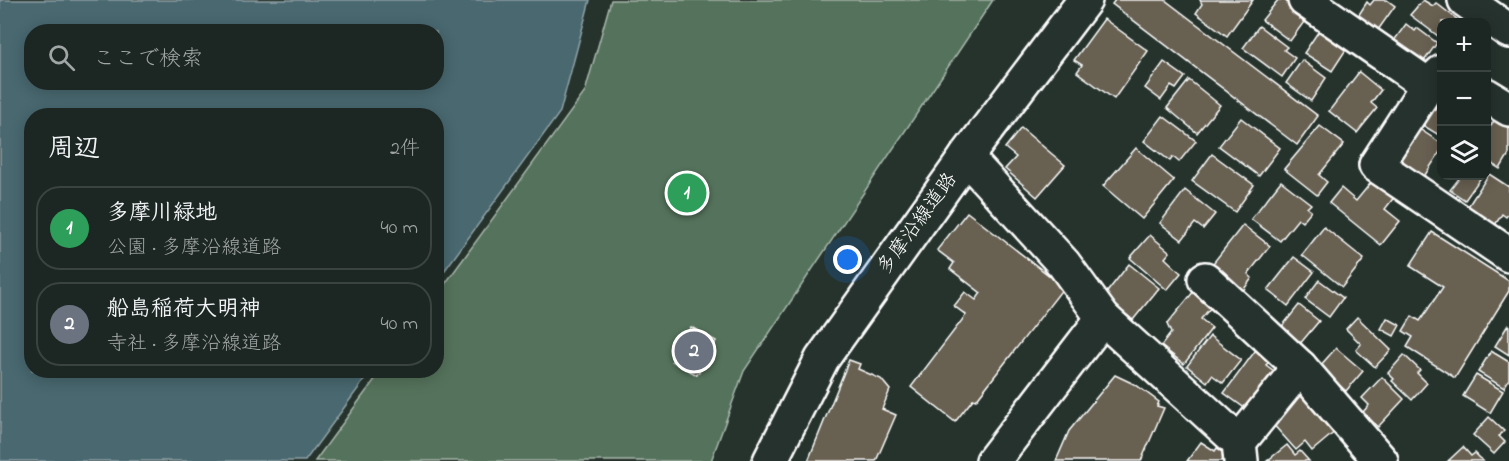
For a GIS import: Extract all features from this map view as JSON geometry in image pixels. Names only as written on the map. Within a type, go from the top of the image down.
[{"type":"street","name":"多摩沿線道路","points":[[770,461],[822,359],[966,157],[1085,0]]},
{"type":"street","points":[[1305,0],[1435,79],[1376,165],[1509,255]]},
{"type":"street","points":[[1478,9],[1509,32]]},
{"type":"street","points":[[1491,97],[1509,109]]},
{"type":"street","points":[[966,157],[1064,264],[1103,318],[1240,450],[1300,367]]},
{"type":"street","points":[[1205,279],[1300,367],[1382,461]]},
{"type":"street","points":[[993,461],[1103,318]]},
{"type":"green space","points":[[611,0],[993,0],[744,371],[711,461],[315,461],[376,378],[444,378],[444,285],[585,92]]},
{"type":"water","points":[[0,0],[590,0],[560,112],[444,271],[444,108],[24,108],[24,378],[366,378],[305,461],[0,461]]},
{"type":"building","points":[[1115,0],[1165,0],[1318,116],[1297,145],[1112,4]]},
{"type":"building","points":[[1200,0],[1253,0],[1227,36],[1196,13],[1202,4]]},
{"type":"building","points":[[1278,0],[1284,0],[1296,9],[1292,13],[1304,22],[1290,41],[1262,20]]},
{"type":"building","points":[[1374,0],[1387,0],[1395,6],[1378,30],[1358,16],[1367,2],[1370,5]]},
{"type":"building","points":[[1423,0],[1433,6],[1436,3],[1455,18],[1437,18],[1437,35],[1410,15]]},
{"type":"building","points":[[1104,19],[1148,51],[1114,99],[1077,72],[1082,65],[1074,60]]},
{"type":"building","points":[[1406,24],[1415,31],[1417,28],[1437,43],[1422,64],[1393,42]]},
{"type":"building","points":[[1259,26],[1287,47],[1284,50],[1295,58],[1282,77],[1243,48]]},
{"type":"building","points":[[1322,26],[1349,45],[1332,71],[1304,53]]},
{"type":"building","points":[[1302,60],[1326,78],[1311,101],[1286,83]]},
{"type":"building","points":[[1164,62],[1185,77],[1176,89],[1171,86],[1161,100],[1145,88]]},
{"type":"building","points":[[1359,72],[1381,90],[1371,103],[1377,108],[1357,133],[1329,111]]},
{"type":"building","points":[[1189,80],[1220,105],[1197,133],[1167,108]]},
{"type":"building","points":[[1437,106],[1437,134],[1424,126]]},
{"type":"building","points":[[1163,116],[1196,141],[1179,162],[1173,157],[1170,161],[1144,141]]},
{"type":"building","points":[[1497,116],[1509,124],[1509,154],[1500,169],[1491,163],[1491,125]]},
{"type":"building","points":[[1241,118],[1280,148],[1259,176],[1219,146]]},
{"type":"building","points":[[1320,126],[1344,144],[1319,175],[1327,182],[1317,195],[1284,169]]},
{"type":"building","points":[[1021,128],[1065,165],[1037,197],[1005,169],[1016,157],[1005,148]]},
{"type":"building","points":[[1418,128],[1437,141],[1437,157],[1419,184],[1393,170]]},
{"type":"building","points":[[1136,148],[1174,180],[1142,219],[1103,186]]},
{"type":"building","points":[[1212,154],[1254,185],[1235,212],[1192,181]]},
{"type":"building","points":[[1491,175],[1509,187],[1509,213],[1506,217],[1502,214],[1495,225],[1467,208],[1485,180],[1491,180]]},
{"type":"building","points":[[1374,179],[1395,196],[1385,209],[1400,221],[1381,245],[1329,203],[1341,188],[1356,201]]},
{"type":"building","points":[[1458,180],[1479,180],[1465,200],[1450,190]]},
{"type":"building","points":[[1281,181],[1311,204],[1307,208],[1311,211],[1302,222],[1298,219],[1280,241],[1251,219]]},
{"type":"building","points":[[1185,190],[1215,214],[1203,229],[1195,223],[1182,240],[1160,223]]},
{"type":"building","points":[[967,212],[1064,287],[976,400],[973,399],[955,422],[911,387],[966,315],[954,306],[965,292],[976,300],[981,293],[950,269],[954,263],[937,250]]},
{"type":"building","points":[[1243,225],[1270,246],[1248,274],[1252,278],[1242,292],[1210,267]]},
{"type":"building","points":[[1324,227],[1364,259],[1342,287],[1302,255]]},
{"type":"building","points":[[1432,232],[1509,281],[1509,291],[1455,378],[1407,347],[1413,337],[1403,331],[1412,316],[1420,321],[1443,287],[1410,266]]},
{"type":"building","points":[[1150,235],[1170,252],[1165,258],[1181,273],[1167,290],[1130,258]]},
{"type":"building","points":[[1294,257],[1314,272],[1288,306],[1268,290]]},
{"type":"building","points":[[1129,264],[1159,288],[1133,320],[1104,296]]},
{"type":"building","points":[[1319,280],[1343,298],[1329,317],[1305,299]]},
{"type":"building","points":[[1194,291],[1212,306],[1201,319],[1212,328],[1184,364],[1161,346],[1171,333],[1167,324]]},
{"type":"building","points":[[1299,305],[1319,321],[1299,345],[1280,329]]},
{"type":"building","points":[[1357,317],[1391,350],[1375,367],[1356,350],[1361,344],[1346,329]]},
{"type":"building","points":[[1387,318],[1400,325],[1394,336],[1381,329]]},
{"type":"building","points":[[1509,326],[1509,355],[1495,346]]},
{"type":"building","points":[[691,327],[716,341],[697,375],[672,361]]},
{"type":"building","points":[[1210,336],[1241,360],[1223,383],[1212,375],[1207,382],[1187,366]]},
{"type":"building","points":[[1258,347],[1272,358],[1266,365],[1278,374],[1250,412],[1224,393]]},
{"type":"building","points":[[1336,348],[1363,371],[1346,391],[1319,367]]},
{"type":"building","points":[[1491,351],[1509,362],[1509,379],[1504,388],[1478,372]]},
{"type":"building","points":[[1404,355],[1420,370],[1417,373],[1427,383],[1412,400],[1392,381],[1394,379],[1388,373]]},
{"type":"building","points":[[849,360],[860,364],[858,369],[881,379],[890,390],[882,409],[896,415],[876,461],[808,461]]},
{"type":"building","points":[[1115,375],[1136,385],[1159,402],[1157,406],[1164,408],[1141,461],[1056,461],[1069,431]]},
{"type":"building","points":[[1476,375],[1503,391],[1490,413],[1463,396]]},
{"type":"building","points":[[1382,377],[1404,399],[1378,427],[1363,412],[1369,405],[1362,398]]},
{"type":"building","points":[[1301,388],[1337,430],[1312,451],[1305,442],[1296,450],[1271,422]]},
{"type":"building","points":[[1489,417],[1504,431],[1499,436],[1505,442],[1494,454],[1473,435]]},
{"type":"building","points":[[1201,442],[1215,451],[1217,448],[1236,461],[1187,461]]},
{"type":"building","points":[[1287,445],[1295,455],[1300,451],[1309,461],[1267,461]]},
{"type":"building","points":[[1463,447],[1471,456],[1475,453],[1483,461],[1448,461]]},
{"type":"place","name":"多摩川緑地","points":[[687,193]]},
{"type":"place","name":"船島稲荷大明神","points":[[694,351]]}]
